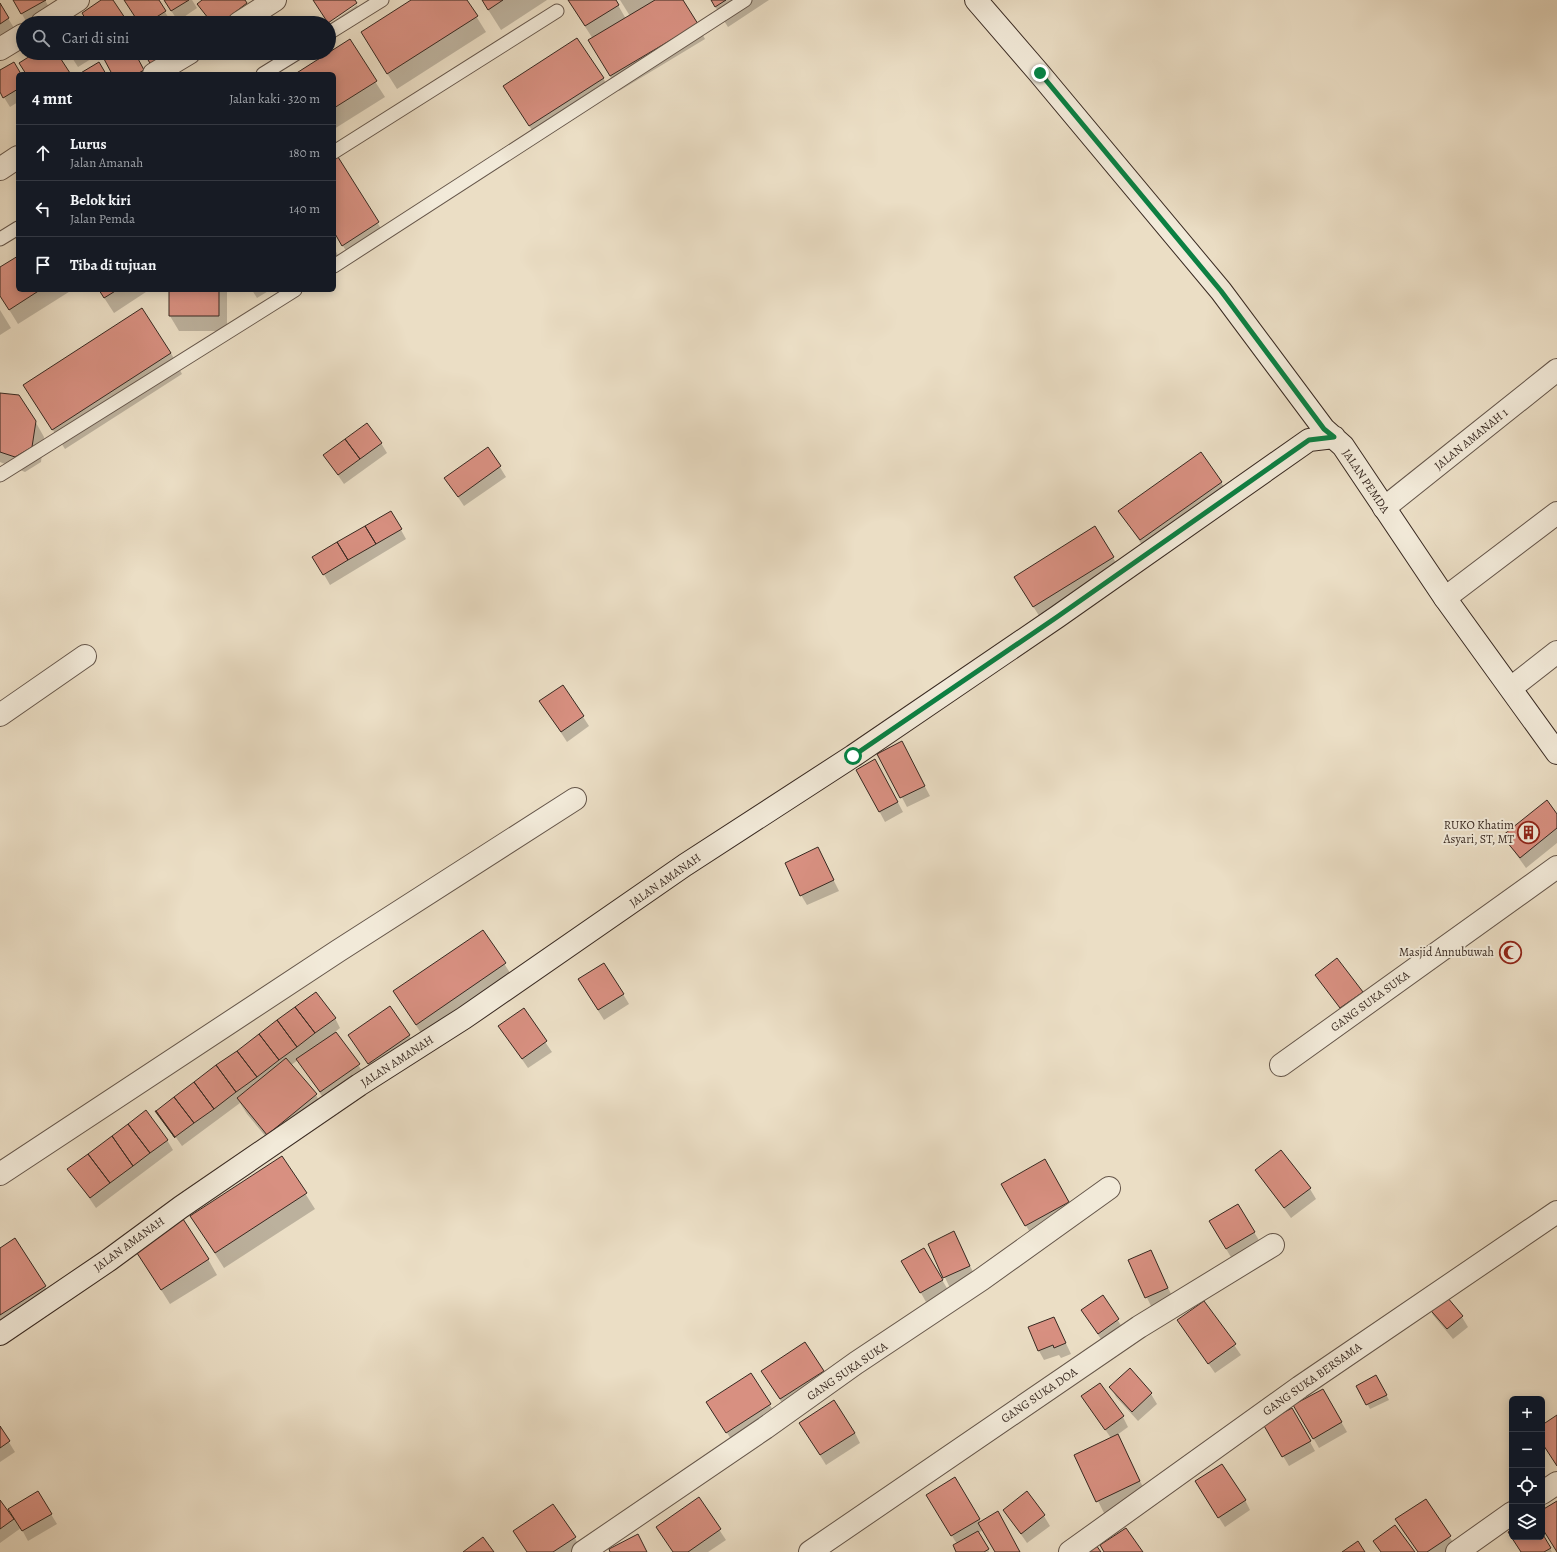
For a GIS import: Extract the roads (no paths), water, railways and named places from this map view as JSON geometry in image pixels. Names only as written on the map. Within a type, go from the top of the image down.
[{"type":"street","points":[[53,16],[78,0]]},
{"type":"street","points":[[250,16],[275,0]]},
{"type":"street","name":"JALAN PEMDA","points":[[976,0],[1040,73],[1221,291],[1324,429],[1343,446],[1445,598],[1557,753]]},
{"type":"street","points":[[0,49],[16,39]]},
{"type":"street","points":[[157,72],[178,60]]},
{"type":"street","points":[[0,169],[16,159]]},
{"type":"street","name":"JALAN AMANAH 1","points":[[1384,508],[1557,370]]},
{"type":"street","name":"JALAN AMANAH","points":[[0,1334],[109,1260],[181,1206],[359,1085],[464,1018],[685,865],[853,756],[1057,617],[1309,440],[1334,437]]},
{"type":"street","points":[[1445,598],[1557,512]]},
{"type":"street","points":[[1511,688],[1557,652]]},
{"type":"street","points":[[0,714],[85,656]]},
{"type":"street","points":[[0,1174],[338,951],[575,799]]},
{"type":"street","name":"GANG SUKA SUKA","points":[[1281,1065],[1557,867]]},
{"type":"street","name":"GANG SUKA SUKA","points":[[583,1552],[765,1428],[856,1363],[982,1280],[1109,1188]]},
{"type":"street","name":"GANG SUKA BERSAMA","points":[[1070,1552],[1300,1386],[1557,1212]]},
{"type":"street","name":"GANG SUKA DOA","points":[[810,1552],[1139,1327],[1273,1245]]},
{"type":"street","points":[[1545,1491],[1557,1483]]},
{"type":"street","points":[[1457,1552],[1509,1515]]},
{"type":"lane","points":[[336,29],[382,0]]},
{"type":"lane","points":[[336,265],[746,0]]},
{"type":"lane","points":[[336,151],[556,11]]},
{"type":"lane","points":[[269,72],[287,60]]},
{"type":"lane","points":[[0,239],[16,229]]},
{"type":"lane","points":[[0,475],[292,292]]},
{"type":"place","name":"RUKO Khatim Asyari, ST, MT","points":[[1529,832]]},
{"type":"place","name":"Masjid Annubuwah","points":[[1510,952]]}]
